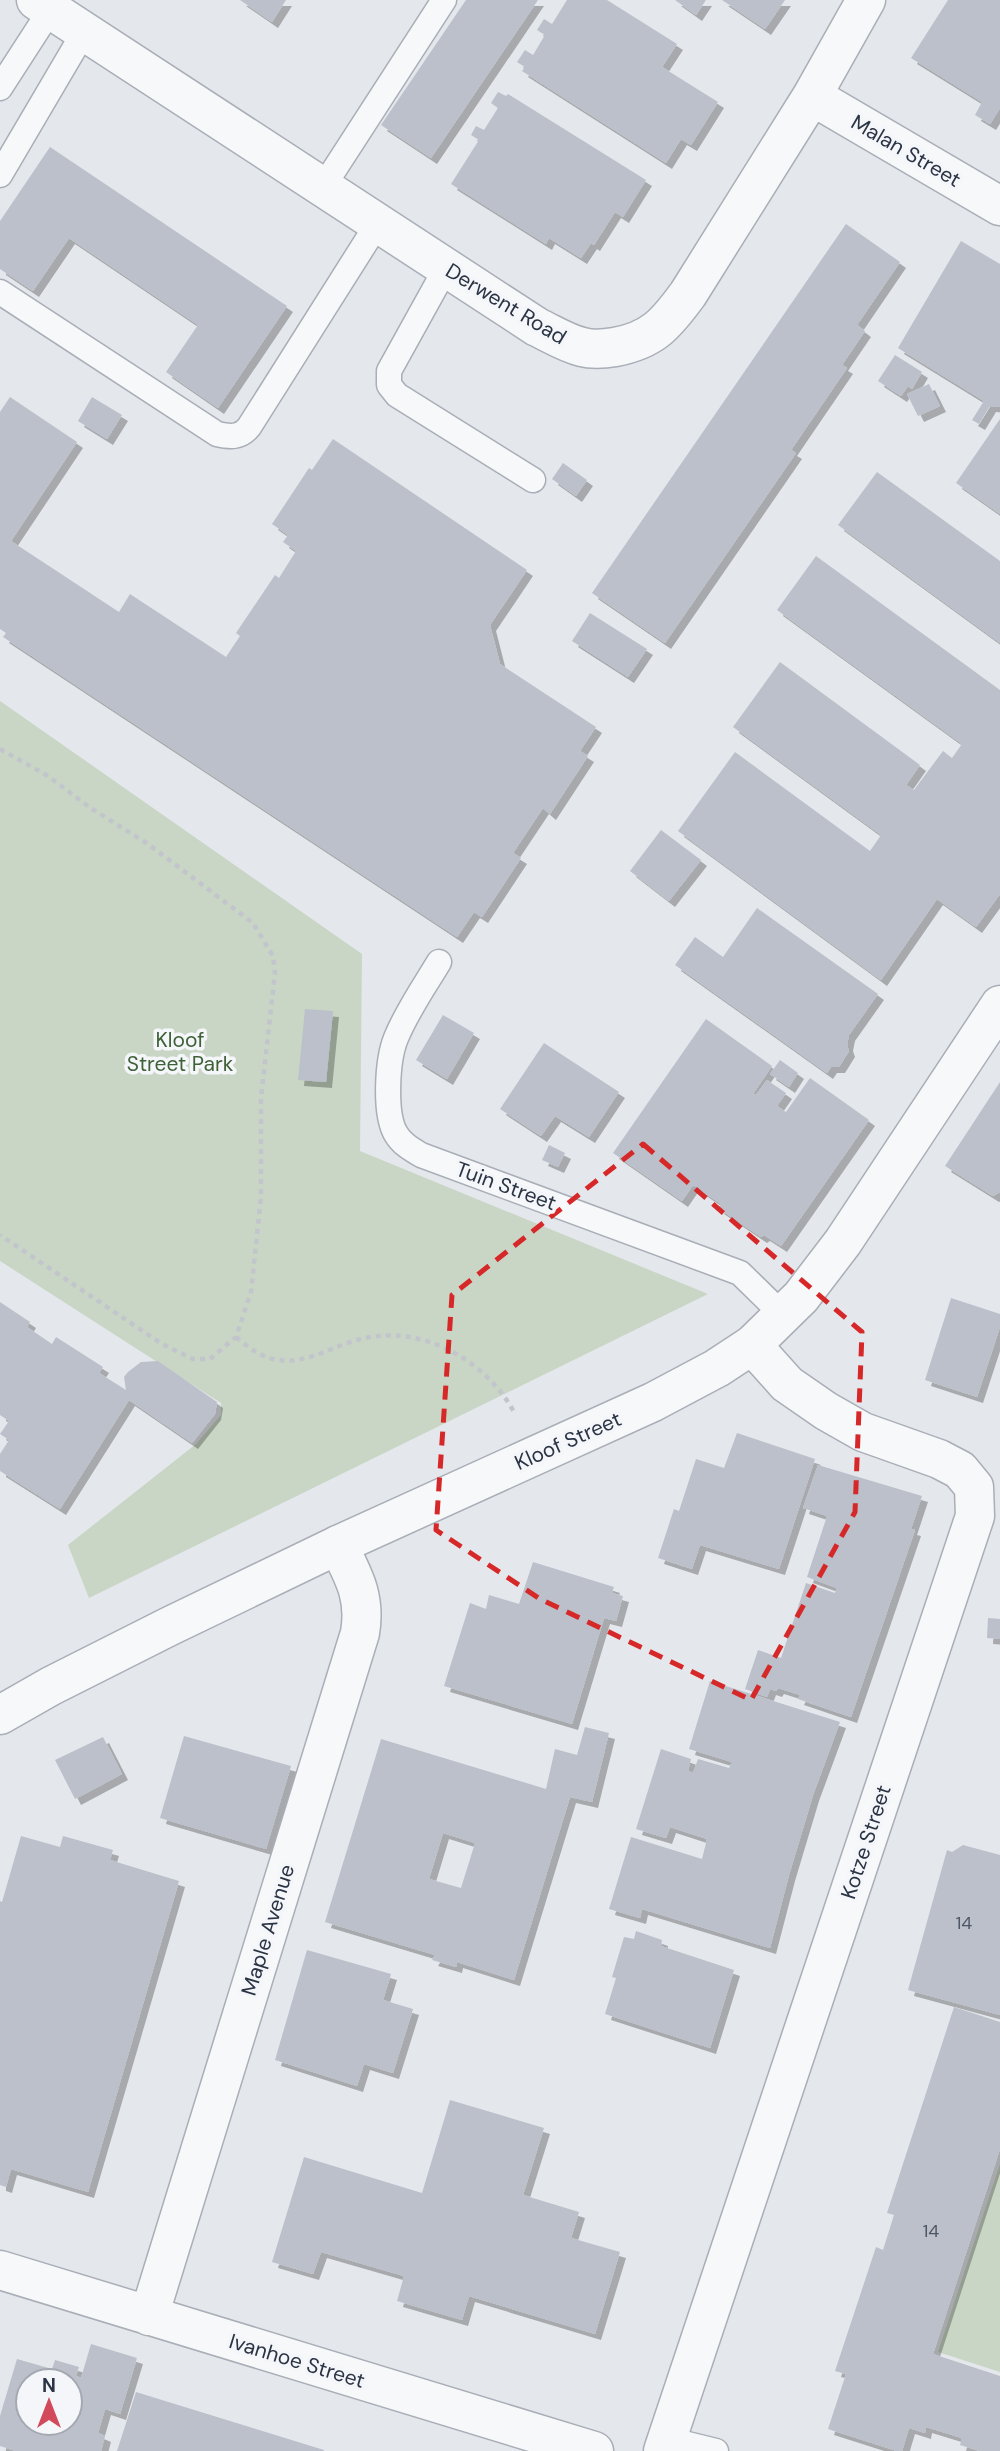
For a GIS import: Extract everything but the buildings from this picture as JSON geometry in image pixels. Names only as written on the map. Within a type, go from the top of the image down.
[{"type":"street","name":"Derwent Road","points":[[44,5],[537,327],[584,348],[603,349],[634,344],[652,335],[666,323],[688,294],[812,96],[866,0]]},
{"type":"street","name":"Malan Street","points":[[812,96],[1000,206]]},
{"type":"street","name":"Kloof Street","points":[[0,1715],[158,1632],[338,1545],[653,1402],[717,1368],[752,1345],[801,1297],[843,1242],[1000,1005]]},
{"type":"street","name":"Kotze Street","points":[[665,2445],[975,1516],[974,1488],[960,1470],[939,1459],[863,1432],[826,1411],[787,1384],[752,1345]]},
{"type":"street","name":"Maple Avenue","points":[[149,2316],[360,1633],[362,1597],[338,1545]]},
{"type":"street","name":"Ivanhoe Street","points":[[0,2270],[594,2451]]},
{"type":"lane","points":[[324,187],[444,0]]},
{"type":"lane","points":[[0,88],[44,5]]},
{"type":"lane","points":[[0,175],[84,32]]},
{"type":"lane","points":[[0,292],[217,434],[234,436],[244,433],[249,427],[378,223]]},
{"type":"lane","points":[[446,268],[389,371],[389,385],[397,395],[533,480]]},
{"type":"lane","name":"Tuin Street","points":[[439,962],[402,1023],[394,1042],[388,1106],[390,1122],[407,1147],[421,1155],[740,1273],[783,1315]]},
{"type":"lane","points":[[665,2445],[716,2451]]},
{"type":"path","points":[[0,749],[48,776],[92,809],[148,844],[253,923],[273,956],[275,994],[261,1098],[261,1197],[251,1292],[236,1338],[210,1359],[193,1359],[162,1345],[0,1235]]},
{"type":"path","points":[[236,1338],[257,1353],[280,1360],[303,1359],[359,1339],[409,1337],[441,1346],[468,1359],[492,1380],[510,1404],[537,1455]]},
{"type":"highlighted area","points":[[643,1144],[862,1332],[855,1512],[751,1700],[540,1599],[436,1530],[452,1295]]},
{"type":"green space","name":"Kloof Street Park","points":[[0,701],[362,954],[360,1151],[708,1294],[89,1598],[68,1545],[196,1444],[221,1415],[221,1403],[0,1261]]},
{"type":"green space","points":[[1000,2164],[1000,2372],[938,2352]]}]
